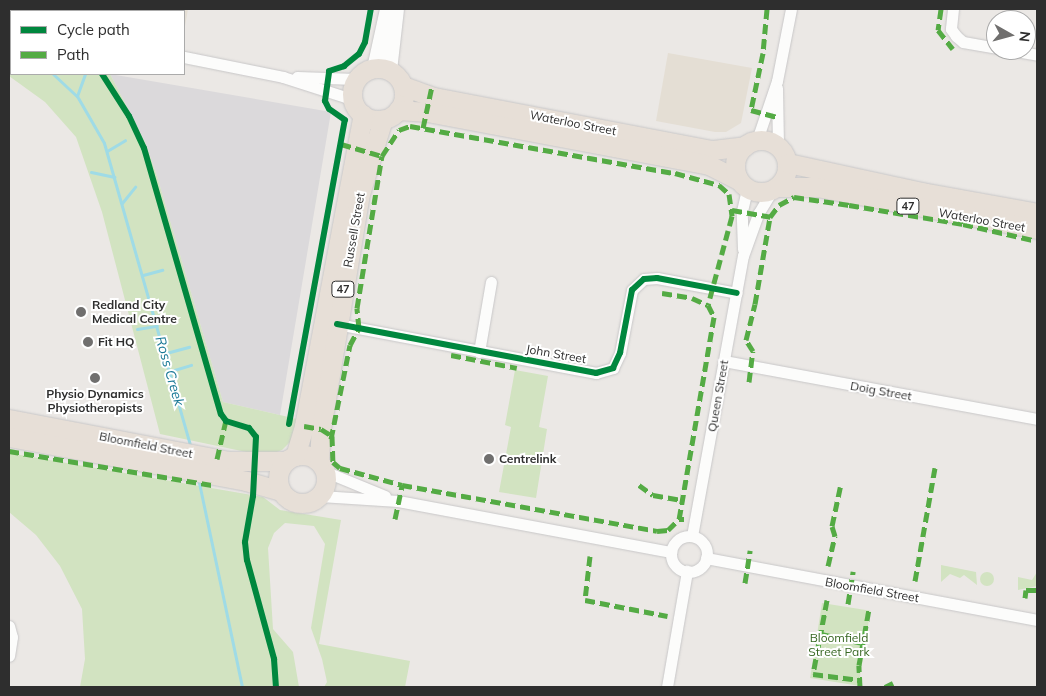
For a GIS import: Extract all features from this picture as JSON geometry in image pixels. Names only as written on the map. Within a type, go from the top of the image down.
[{"type":"highway","points":[[363,115],[352,99],[356,79],[381,69],[403,86]]},
{"type":"highway","name":"47","points":[[363,115],[390,114],[403,98],[403,86]]},
{"type":"highway","name":"Waterloo Street","points":[[403,86],[434,97],[713,150],[751,143]]},
{"type":"highway","name":"Waterloo Street","points":[[390,114],[427,112],[709,165],[742,184]]},
{"type":"highway","name":"Russell Street","points":[[322,467],[321,429],[360,194],[390,114]]},
{"type":"highway","name":"Russell Street","points":[[290,458],[304,426],[342,213],[358,151],[363,115]]},
{"type":"highway","points":[[742,184],[736,158],[751,143],[778,145],[788,163],[784,180],[775,189]]},
{"type":"highway","name":"Waterloo Street","points":[[788,163],[922,192],[1037,212]]},
{"type":"highway","name":"47","points":[[742,184],[763,193],[775,189]]},
{"type":"highway","name":"Waterloo Street","points":[[775,189],[817,187],[1037,230]]},
{"type":"highway","name":"Bloomfield Street","points":[[9,419],[176,460]]},
{"type":"highway","name":"Bloomfield Street","points":[[9,437],[211,466],[280,491]]},
{"type":"highway","points":[[290,458],[308,456],[322,467]]},
{"type":"highway","name":"47","points":[[280,491],[278,475],[290,458]]},
{"type":"highway","name":"Bloomfield Street","points":[[211,466],[229,461],[290,458]]},
{"type":"highway","name":"47","points":[[320,496],[326,484],[322,467]]},
{"type":"highway","points":[[280,491],[287,499],[300,504],[320,496]]},
{"type":"main road","points":[[381,69],[387,9]]},
{"type":"main road","points":[[381,69],[396,9]]},
{"type":"street","points":[[778,145],[777,82],[791,9]]},
{"type":"street","points":[[953,9],[951,29],[956,36],[963,42],[986,46]]},
{"type":"street","points":[[185,57],[282,77],[352,99]]},
{"type":"street","points":[[282,77],[356,79]]},
{"type":"street","points":[[751,143],[777,82]]},
{"type":"street","name":"Queen Street","points":[[742,184],[743,256]]},
{"type":"street","name":"Queen Street","points":[[692,536],[743,256],[758,214],[775,189]]},
{"type":"street","name":"John Street","points":[[337,324],[596,373],[613,368],[620,353],[632,290],[644,279],[657,278],[737,293]]},
{"type":"street","points":[[479,352],[491,282]]},
{"type":"street","name":"Doig Street","points":[[724,361],[1037,419]]},
{"type":"street","points":[[322,467],[398,501]]},
{"type":"street","points":[[320,496],[398,501],[671,552]]},
{"type":"street","points":[[692,536],[706,546],[706,558],[701,567],[687,572],[674,563],[671,552],[680,538],[692,536]]},
{"type":"street","name":"Bloomfield Street","points":[[706,558],[1037,620]]},
{"type":"street","points":[[667,687],[687,572]]},
{"type":"street","points":[[9,626],[12,637],[9,656]]},
{"type":"shaded area","points":[[58,9],[188,9],[185,26],[185,10]]},
{"type":"shaded area","points":[[668,53],[752,68],[741,123],[726,132],[715,132],[656,121]]},
{"type":"shaded area","points":[[111,75],[331,112],[280,415],[223,402],[157,176],[145,142]]},
{"type":"green space","points":[[9,9],[40,10],[10,10],[10,75],[111,75],[145,142],[157,176],[223,402],[297,419],[293,439],[282,450],[266,456],[160,434],[102,212],[76,137],[45,102],[9,76]]},
{"type":"green space","points":[[515,370],[548,376],[539,427],[547,429],[536,498],[499,492],[511,427],[505,425]]},
{"type":"green space","points":[[9,453],[263,497],[280,510],[341,520],[319,644],[410,661],[405,687],[324,687],[327,682],[322,659],[311,628],[325,544],[314,526],[285,523],[274,533],[268,548],[273,629],[293,652],[299,687],[80,687],[85,659],[82,609],[60,566],[36,535],[9,512]]},
{"type":"green space","points":[[941,565],[976,572],[977,585],[964,575],[960,578],[950,574],[941,582]]},
{"type":"green space","points":[[984,572],[990,572],[994,579],[990,586],[984,586],[980,582],[980,576]]},
{"type":"green space","points":[[1037,572],[1037,586],[1018,590],[1018,577],[1032,580]]},
{"type":"green space","name":"Bloomfield Street Park","points":[[822,603],[870,611],[859,686],[810,678]]},
{"type":"waterway","points":[[9,24],[9,29]]},
{"type":"waterway","name":"Ross Creek","points":[[54,75],[77,96],[104,143],[191,448]]},
{"type":"waterway","points":[[77,96],[85,75]]},
{"type":"waterway","points":[[107,151],[125,140]]},
{"type":"waterway","points":[[91,172],[114,177]]},
{"type":"waterway","points":[[122,203],[135,187]]},
{"type":"waterway","points":[[143,275],[162,270]]},
{"type":"waterway","points":[[137,329],[157,326]]},
{"type":"waterway","points":[[166,353],[189,347]]},
{"type":"waterway","points":[[171,371],[191,365]]},
{"type":"waterway","name":"Ross Creek","points":[[198,478],[242,687]]},
{"type":"marked path","points":[[767,9],[763,53],[751,110],[778,117]]},
{"type":"marked path","points":[[941,9],[938,30],[953,49]]},
{"type":"marked path","points":[[423,128],[432,86]]},
{"type":"marked path","points":[[331,439],[350,345],[359,328],[357,308],[382,156],[399,130],[410,126],[675,173],[719,185],[729,194],[732,216],[708,305]]},
{"type":"marked path","points":[[341,144],[382,156]]},
{"type":"marked path","points":[[749,382],[753,351],[746,340],[755,304],[770,217],[779,205],[794,197],[963,224],[1037,241]]},
{"type":"marked path","points":[[732,210],[770,217]]},
{"type":"marked path","points":[[662,293],[692,298],[708,305],[714,317],[679,519]]},
{"type":"marked path","points":[[451,355],[517,368]]},
{"type":"marked path","points":[[217,459],[226,421]]},
{"type":"marked path","points":[[304,426],[321,429],[332,436],[333,462],[340,468],[402,485],[657,531],[668,530],[679,519],[684,519]]},
{"type":"marked path","points":[[9,451],[213,485]]},
{"type":"marked path","points":[[915,581],[935,468]]},
{"type":"marked path","points":[[395,519],[402,485]]},
{"type":"marked path","points":[[639,485],[653,495],[682,500]]},
{"type":"marked path","points":[[828,566],[835,536],[832,526],[840,487]]},
{"type":"marked path","points":[[745,583],[750,550]]},
{"type":"marked path","points":[[590,556],[585,600],[667,616]]},
{"type":"marked path","points":[[848,604],[853,571]]},
{"type":"marked path","points":[[1025,598],[1026,590],[1037,590]]},
{"type":"marked path","points":[[827,600],[813,674],[860,680]]},
{"type":"marked path","points":[[860,687],[859,665],[869,609]]},
{"type":"marked path","points":[[821,634],[863,643]]},
{"type":"marked path","points":[[885,687],[893,683]]},
{"type":"cycle path","points":[[289,424],[345,120],[329,109],[325,101],[329,71],[344,66],[359,54],[365,42],[371,9]]},
{"type":"cycle path","points":[[103,75],[129,116],[144,148],[221,414],[226,421],[249,428],[256,437],[253,496],[245,542],[247,560],[274,659],[276,687]]},
{"type":"cycle path","points":[[337,324],[596,373],[613,368],[620,353],[632,290],[644,279],[657,278],[737,293]]},
{"type":"place","name":"Redland City Medical Centre","points":[[81,312]]},
{"type":"place","name":"Fit HQ","points":[[88,342]]},
{"type":"place","name":"Physio Dynamics Physiotheropists","points":[[95,378]]},
{"type":"place","name":"Centrelink","points":[[489,459]]}]
